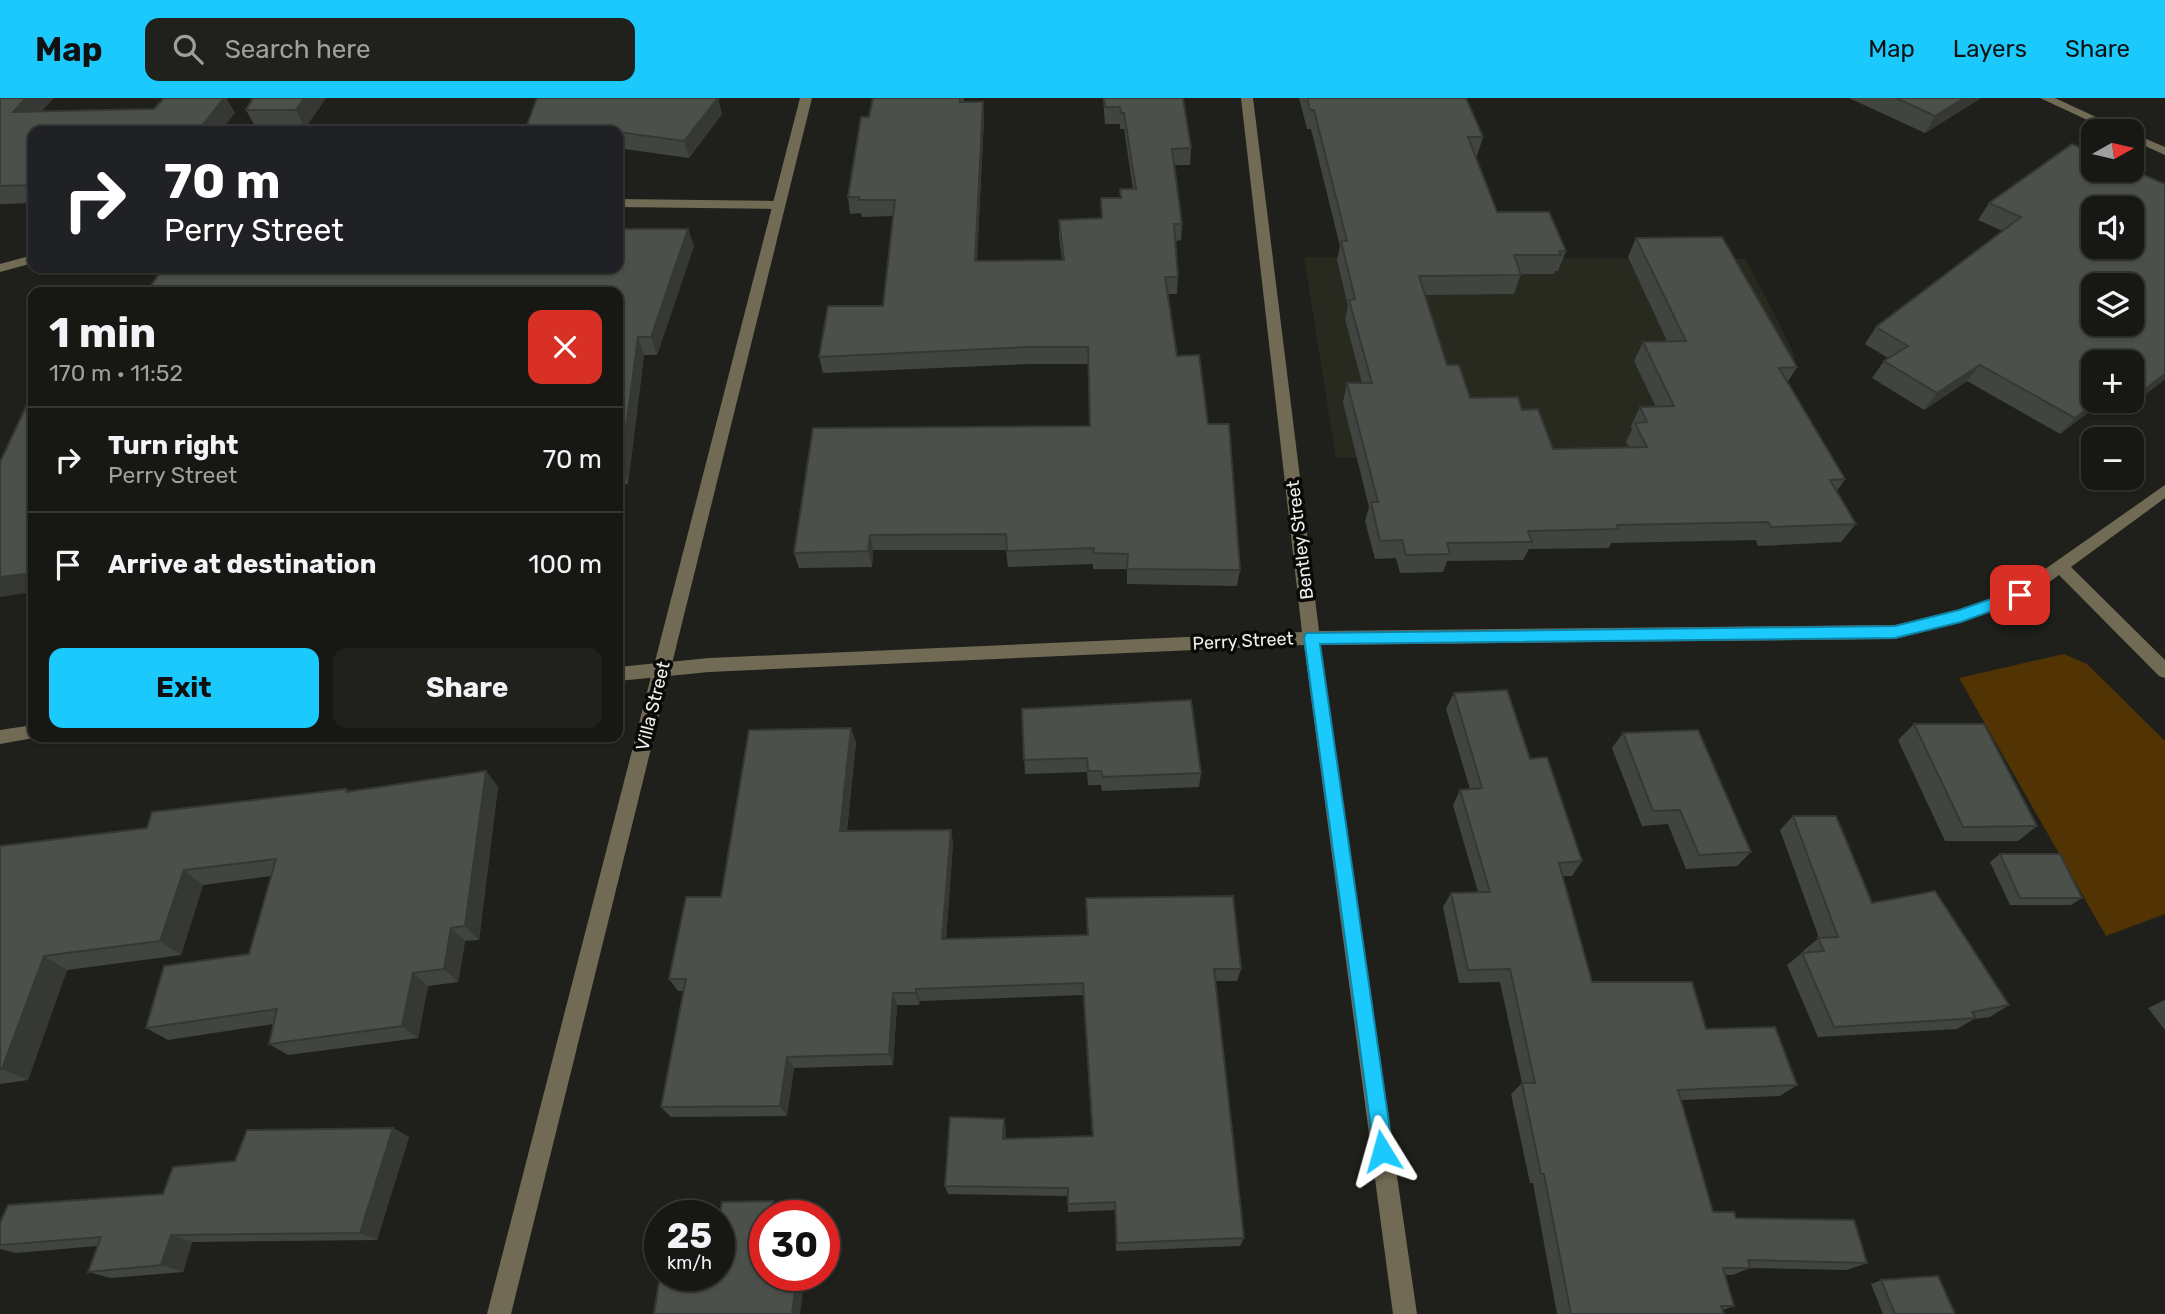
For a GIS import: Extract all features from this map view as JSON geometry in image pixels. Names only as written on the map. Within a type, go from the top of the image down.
[{"type":"street","name":"Villa Street","points":[[499,1314],[806,98]]},
{"type":"street","name":"Bentley Street","points":[[1247,98],[1311,638],[1405,1314]]},
{"type":"street","points":[[2046,98],[2093,119]]},
{"type":"street","points":[[2144,141],[2165,151]]},
{"type":"street","points":[[623,203],[778,205]]},
{"type":"street","points":[[0,268],[28,260]]},
{"type":"street","name":"Perry Street","points":[[623,674],[709,665],[1311,638],[1895,632],[1961,616],[2020,595],[2165,490]]},
{"type":"street","points":[[2060,566],[2165,671]]},
{"type":"street","points":[[0,737],[28,733]]},
{"type":"shaded area","points":[[1304,257],[1746,259],[1796,357],[1641,355],[1679,458],[1336,458]]},
{"type":"shaded area","points":[[2064,654],[2087,664],[2165,741],[2165,914],[2106,936],[1959,678]]},
{"type":"building","points":[[0,98],[26,98],[13,112],[154,109],[164,98],[224,98],[202,126],[28,126],[28,185],[0,186]]},
{"type":"building","points":[[253,98],[304,98],[296,110],[246,110]]},
{"type":"building","points":[[537,98],[718,98],[684,141],[623,133],[623,126],[527,126]]},
{"type":"building","points":[[873,98],[960,98],[960,102],[983,102],[975,261],[1064,260],[1059,220],[1102,218],[1101,198],[1121,198],[1120,189],[1136,189],[1124,113],[1121,113],[1120,107],[1105,107],[1104,98],[1183,98],[1191,148],[1172,149],[1182,224],[1174,224],[1178,277],[1165,277],[1177,356],[1199,355],[1208,424],[1229,424],[1240,570],[1127,569],[1128,554],[1093,553],[1094,548],[1007,551],[1006,534],[870,535],[868,551],[794,553],[813,428],[1090,426],[1088,347],[1028,347],[819,357],[828,306],[883,306],[895,200],[859,200],[859,197],[848,197],[861,117],[869,117]]},
{"type":"building","points":[[1307,98],[1466,98],[1483,137],[1468,137],[1497,212],[1549,212],[1566,251],[1559,251],[1561,255],[1514,255],[1521,275],[1419,276],[1447,365],[1459,365],[1470,398],[1518,397],[1522,410],[1538,409],[1553,449],[1647,447],[1635,423],[1647,422],[1640,407],[1674,406],[1643,342],[1686,341],[1636,238],[1722,237],[1797,367],[1779,368],[1845,479],[1830,480],[1856,524],[1771,527],[1768,522],[1617,525],[1618,529],[1528,531],[1532,542],[1447,543],[1450,554],[1406,555],[1402,540],[1380,541],[1371,502],[1378,502],[1347,383],[1372,383],[1349,300],[1355,299],[1341,241],[1347,241],[1314,110],[1310,110]]},
{"type":"building","points":[[1896,98],[1964,98],[1935,116]]},
{"type":"building","points":[[2072,144],[2081,148],[2081,182],[2144,182],[2144,175],[2165,184],[2165,374],[2144,390],[2144,350],[2081,350],[2081,413],[2075,418],[1980,365],[1937,393],[1884,361],[1908,346],[1876,327],[2021,217],[1989,203]]},
{"type":"building","points":[[623,229],[688,229],[651,337],[638,337],[623,452],[623,287],[150,287],[160,273],[623,273]]},
{"type":"building","points":[[28,403],[28,574],[0,577],[0,462]]},
{"type":"building","points":[[1507,690],[1530,759],[1547,757],[1582,861],[1559,863],[1592,982],[1692,982],[1706,1029],[1775,1027],[1797,1085],[1678,1090],[1713,1212],[1734,1212],[1736,1218],[1854,1220],[1867,1263],[1748,1260],[1750,1268],[1723,1268],[1734,1306],[1721,1306],[1724,1314],[1571,1314],[1544,1174],[1541,1174],[1522,1083],[1535,1083],[1510,969],[1468,970],[1451,893],[1490,892],[1460,790],[1482,788],[1454,693]]},
{"type":"building","points":[[1191,700],[1201,773],[1103,777],[1101,771],[1088,771],[1087,758],[1024,760],[1022,709]]},
{"type":"building","points":[[1914,724],[1984,724],[2037,826],[1963,827]]},
{"type":"building","points":[[851,728],[840,831],[951,830],[942,939],[1088,935],[1086,898],[1233,896],[1241,969],[1214,969],[1244,1238],[1117,1243],[1115,1202],[1068,1204],[1068,1188],[945,1186],[950,1117],[1004,1119],[1003,1139],[1093,1136],[1083,983],[916,989],[916,993],[893,993],[889,1054],[787,1057],[780,1106],[661,1107],[686,979],[669,979],[686,897],[721,897],[749,730]]},
{"type":"building","points":[[1698,730],[1751,852],[1699,855],[1680,810],[1653,811],[1623,733]]},
{"type":"building","points":[[486,771],[465,926],[451,928],[444,969],[413,973],[402,1026],[269,1044],[277,1009],[146,1028],[164,966],[249,954],[276,859],[184,870],[160,941],[44,956],[0,1069],[0,846],[147,828],[152,812],[346,789],[346,792]]},
{"type":"building","points":[[1793,816],[1836,816],[1872,903],[1935,891],[2009,1005],[1972,1012],[1976,1018],[1834,1027],[1802,953],[1824,951],[1818,938],[1838,937]]},
{"type":"building","points":[[2000,854],[2060,854],[2082,898],[2020,898]]},
{"type":"building","points":[[393,1128],[360,1233],[171,1235],[161,1265],[88,1272],[101,1237],[0,1245],[0,1223],[8,1205],[163,1194],[173,1167],[235,1161],[247,1130]]},
{"type":"building","points":[[749,1201],[749,1291],[795,1291],[792,1314],[654,1314],[658,1291],[735,1291],[735,1202]]},
{"type":"building","points":[[1938,1276],[1955,1314],[1895,1314],[1881,1280]]},
{"type":"route","points":[[1382,1151],[1311,638],[1895,632],[1961,616],[2020,595]]}]
